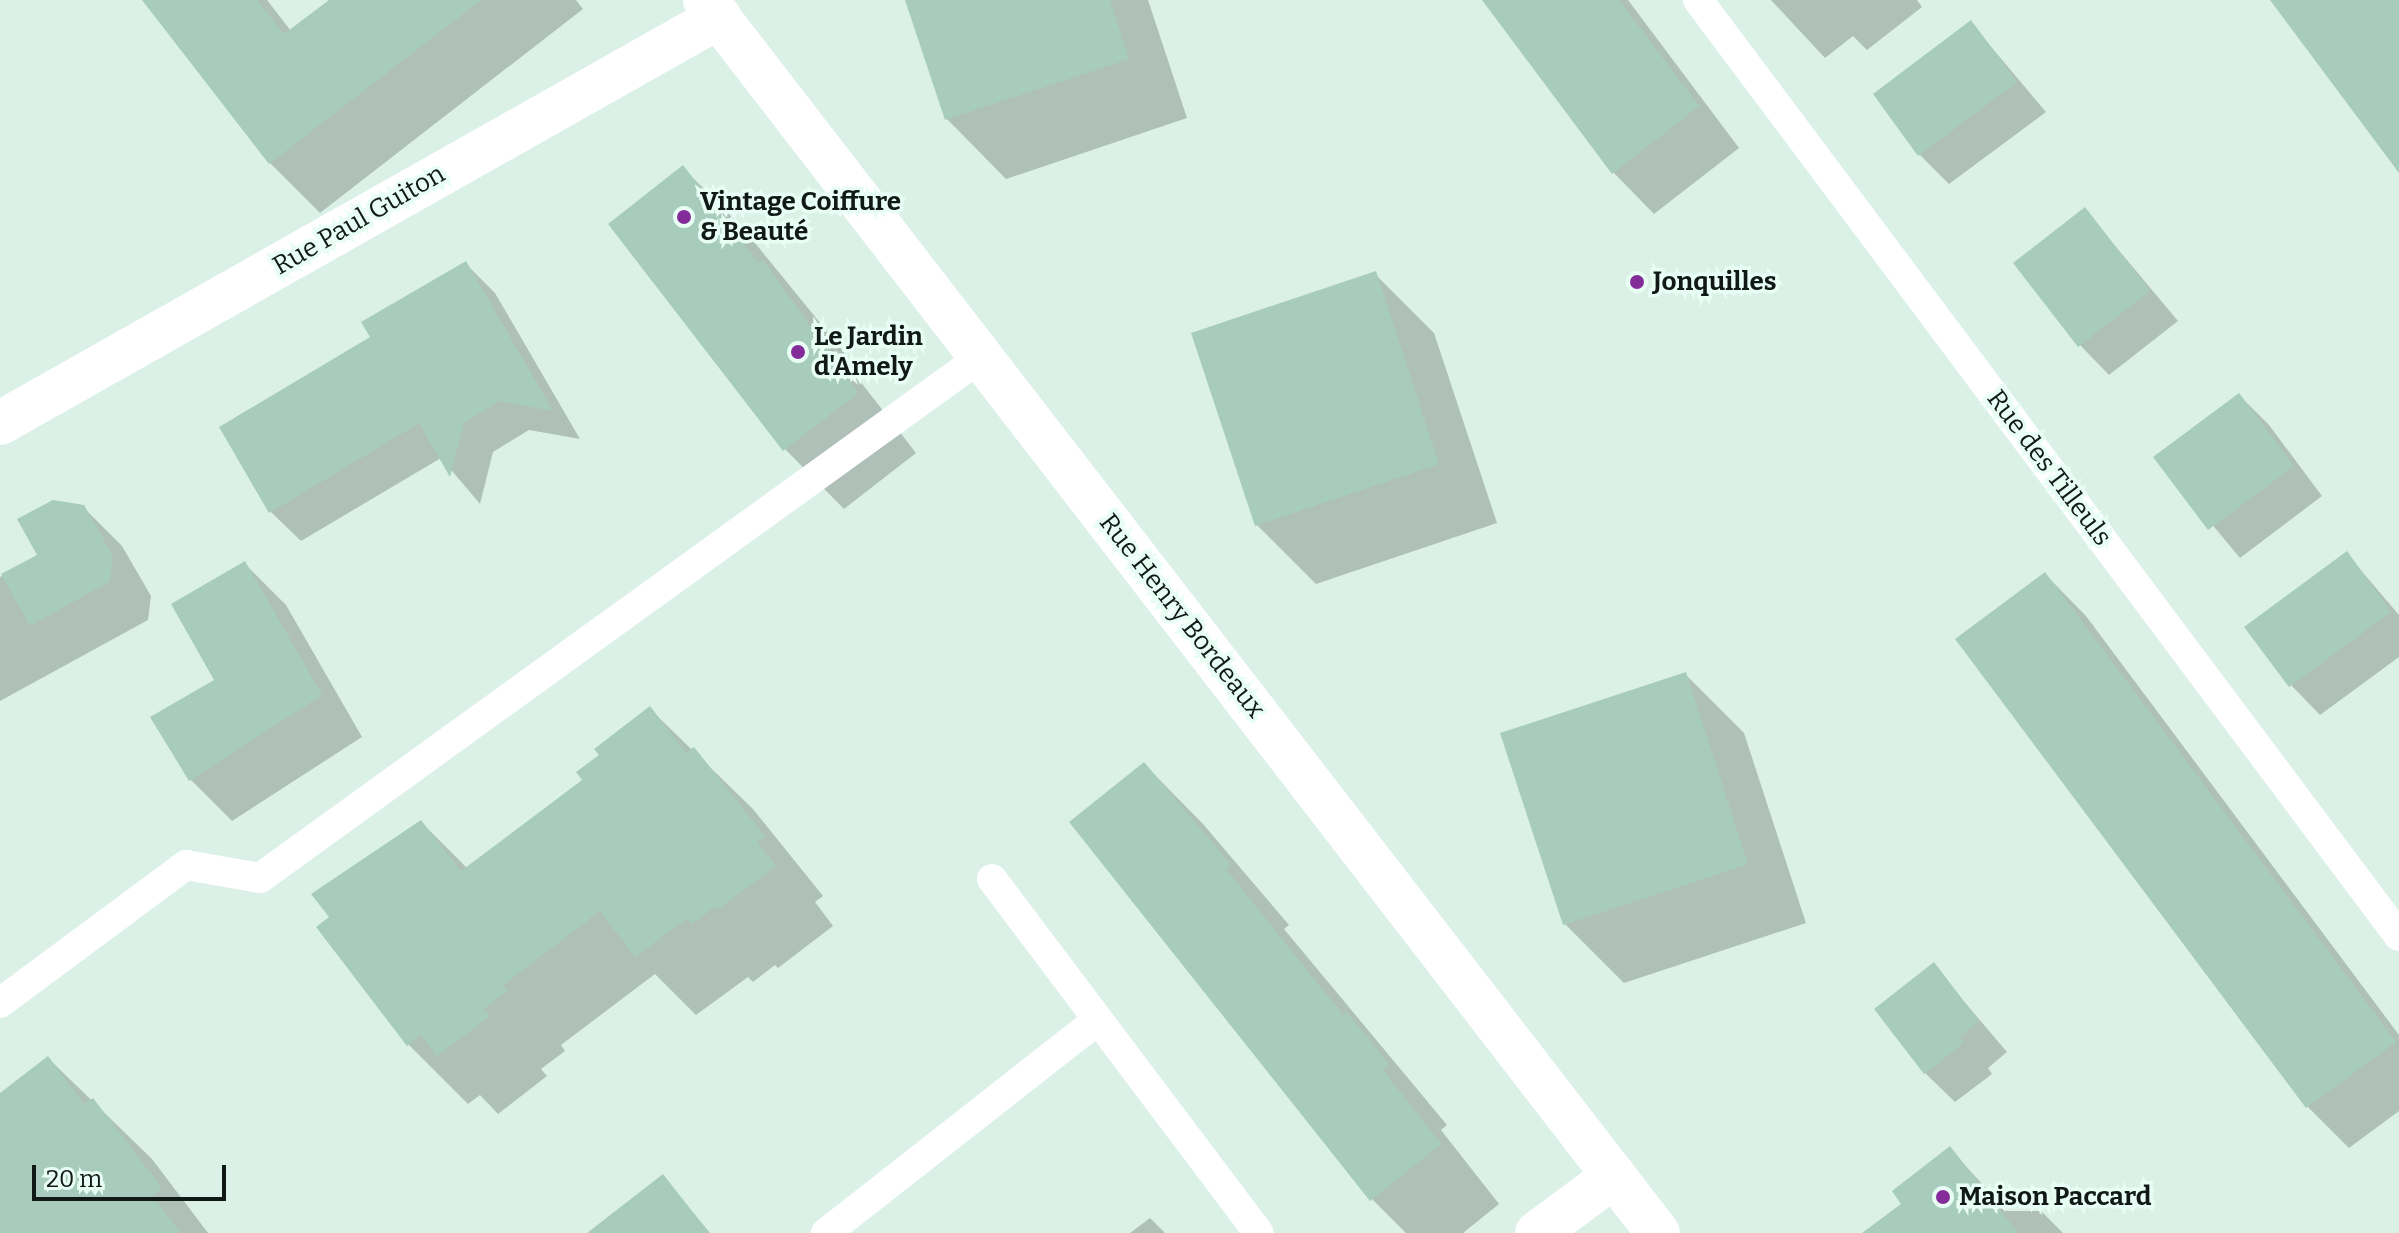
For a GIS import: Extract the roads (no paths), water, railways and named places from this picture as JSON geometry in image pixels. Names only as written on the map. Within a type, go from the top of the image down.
[{"type":"street","name":"Rue Henry Bordeaux","points":[[712,9],[1658,1233]]},
{"type":"street","name":"Rue Paul Guiton","points":[[0,423],[712,9]]},
{"type":"street","points":[[1537,1233],[1614,1176]]},
{"type":"lane","name":"Rue des Tilleuls","points":[[1698,0],[2399,936]]},
{"type":"lane","points":[[0,1003],[186,865],[260,878],[981,357]]},
{"type":"lane","points":[[992,879],[1259,1233]]},
{"type":"lane","points":[[826,1233],[1098,1020]]},
{"type":"place","name":"Vintage Coiffure & Beauté","points":[[684,217]]},
{"type":"place","name":"Jonquilles","points":[[1637,282]]},
{"type":"place","name":"Le Jardin d'Amely","points":[[798,352]]},
{"type":"place","name":"Maison Paccard","points":[[1943,1197]]}]
